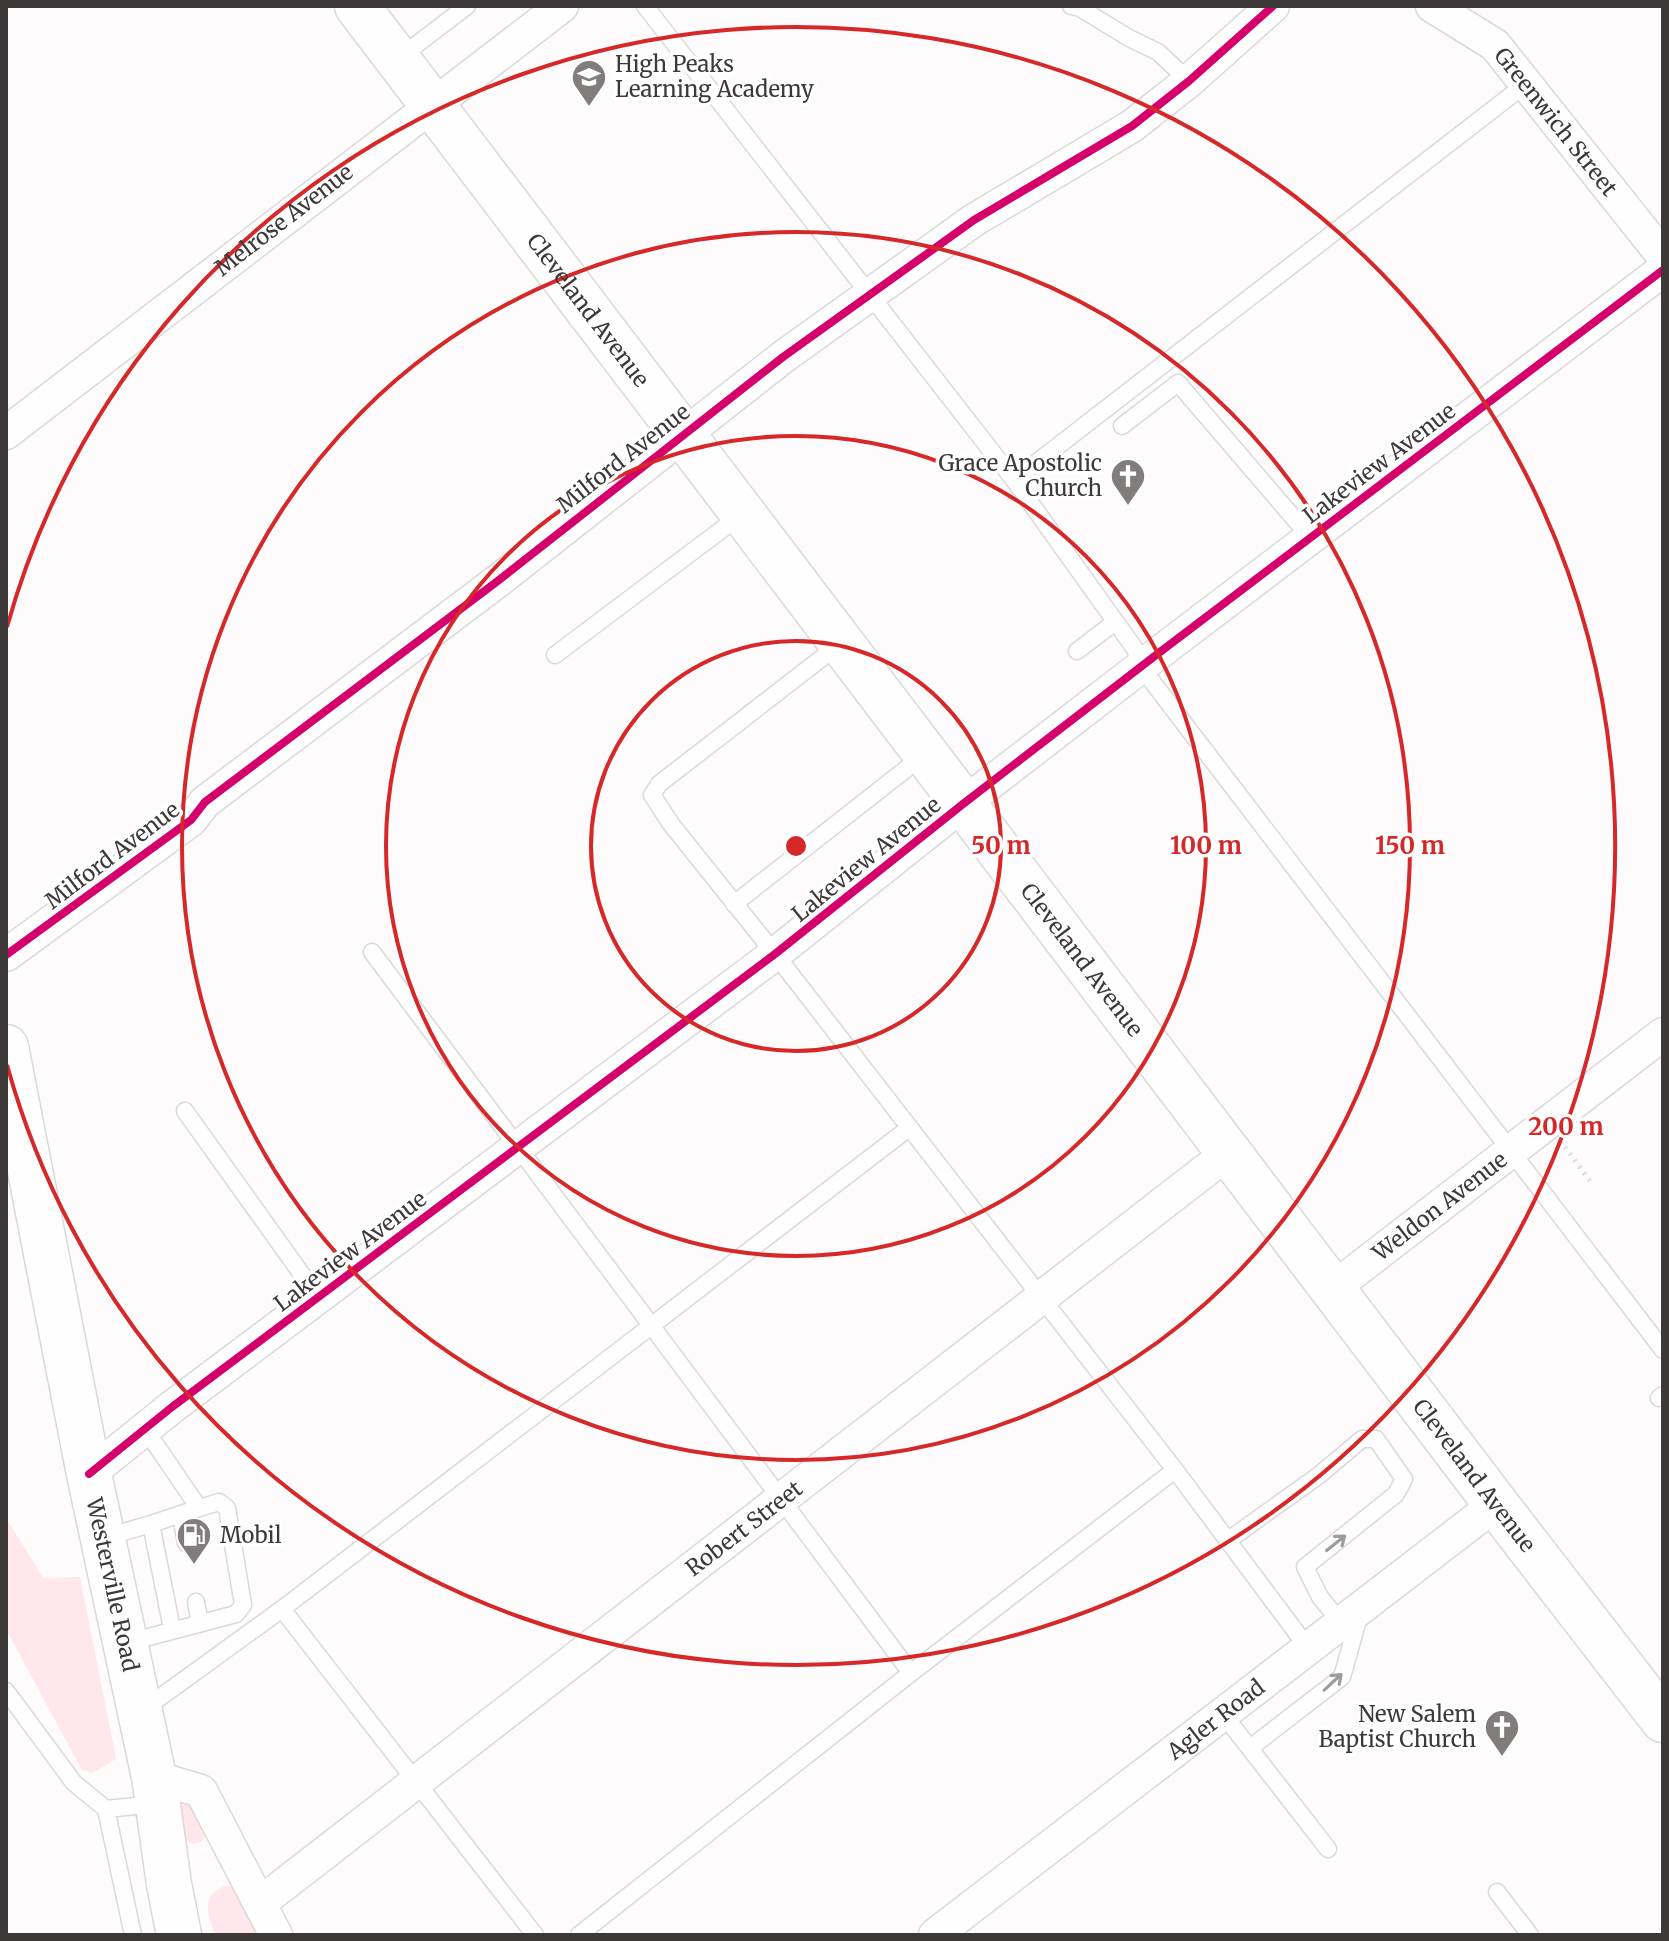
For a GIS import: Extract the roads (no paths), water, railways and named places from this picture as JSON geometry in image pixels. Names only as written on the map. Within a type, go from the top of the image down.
[{"type":"main road","name":"Cleveland Avenue","points":[[357,6],[1663,1720]]},
{"type":"main road","name":"Westerville Road","points":[[6,1051],[89,1474],[156,1790],[179,1935]]},
{"type":"street","name":"Melrose Avenue","points":[[6,433],[562,6]]},
{"type":"street","name":"Milford Avenue","points":[[6,955],[191,820],[205,802],[499,580],[682,434],[974,220],[1132,126],[1189,81],[1273,6]]},
{"type":"street","name":"Greenwich Street","points":[[1432,6],[1495,45],[1663,256]]},
{"type":"street","name":"Lakeview Avenue","points":[[89,1474],[318,1297],[775,954],[963,804],[1663,270]]},
{"type":"street","name":"Weldon Avenue","points":[[1332,1289],[1663,1034]]},
{"type":"street","name":"Robert Street","points":[[260,1903],[1228,1153]]},
{"type":"street","name":"Agler Road","points":[[935,1935],[1496,1504]]},
{"type":"street","points":[[156,1790],[201,1791],[276,1935]]},
{"type":"lane","points":[[398,59],[467,6]]},
{"type":"lane","points":[[645,6],[1014,480],[1137,653],[1141,667],[1663,1350]]},
{"type":"lane","points":[[1071,6],[1080,8],[1158,52],[1189,81]]},
{"type":"lane","points":[[1014,480],[1527,83]]},
{"type":"lane","points":[[1122,426],[1178,383],[1310,537]]},
{"type":"lane","points":[[555,655],[743,514]]},
{"type":"lane","points":[[1077,651],[1115,622]]},
{"type":"lane","points":[[841,643],[659,784],[652,795],[671,824],[1175,1470],[1308,1648]]},
{"type":"lane","points":[[734,904],[926,754]]},
{"type":"lane","points":[[372,952],[911,1673]]},
{"type":"lane","points":[[185,1111],[318,1297]]},
{"type":"lane","points":[[139,1712],[282,1609],[909,1128]]},
{"type":"lane","points":[[145,1429],[199,1508]]},
{"type":"lane","points":[[1227,1541],[1318,1476],[1362,1439],[1376,1439],[1404,1479],[1396,1494],[1305,1567],[1320,1597],[1352,1615],[1342,1677],[1250,1748]]},
{"type":"lane","points":[[579,1935],[1175,1470]]},
{"type":"lane","points":[[103,1538],[219,1502],[227,1508],[243,1605],[236,1614],[124,1643]]},
{"type":"lane","points":[[181,1515],[186,1543]]},
{"type":"lane","points":[[151,1524],[172,1629]]},
{"type":"lane","points":[[196,1602],[200,1623]]},
{"type":"lane","points":[[282,1609],[535,1935]]},
{"type":"lane","points":[[6,1691],[74,1783],[106,1809],[133,1935]]},
{"type":"lane","points":[[1223,1714],[1328,1849]]},
{"type":"lane","points":[[106,1809],[156,1790]]},
{"type":"lane","points":[[1497,1892],[1530,1935]]},
{"type":"place","name":"High Peaks Learning Academy","points":[[589,108]]},
{"type":"place","name":"Grace Apostolic Church","points":[[1128,507]]},
{"type":"place","name":"Mobil","points":[[194,1566]]},
{"type":"place","name":"New Salem Baptist Church","points":[[1502,1758]]}]
